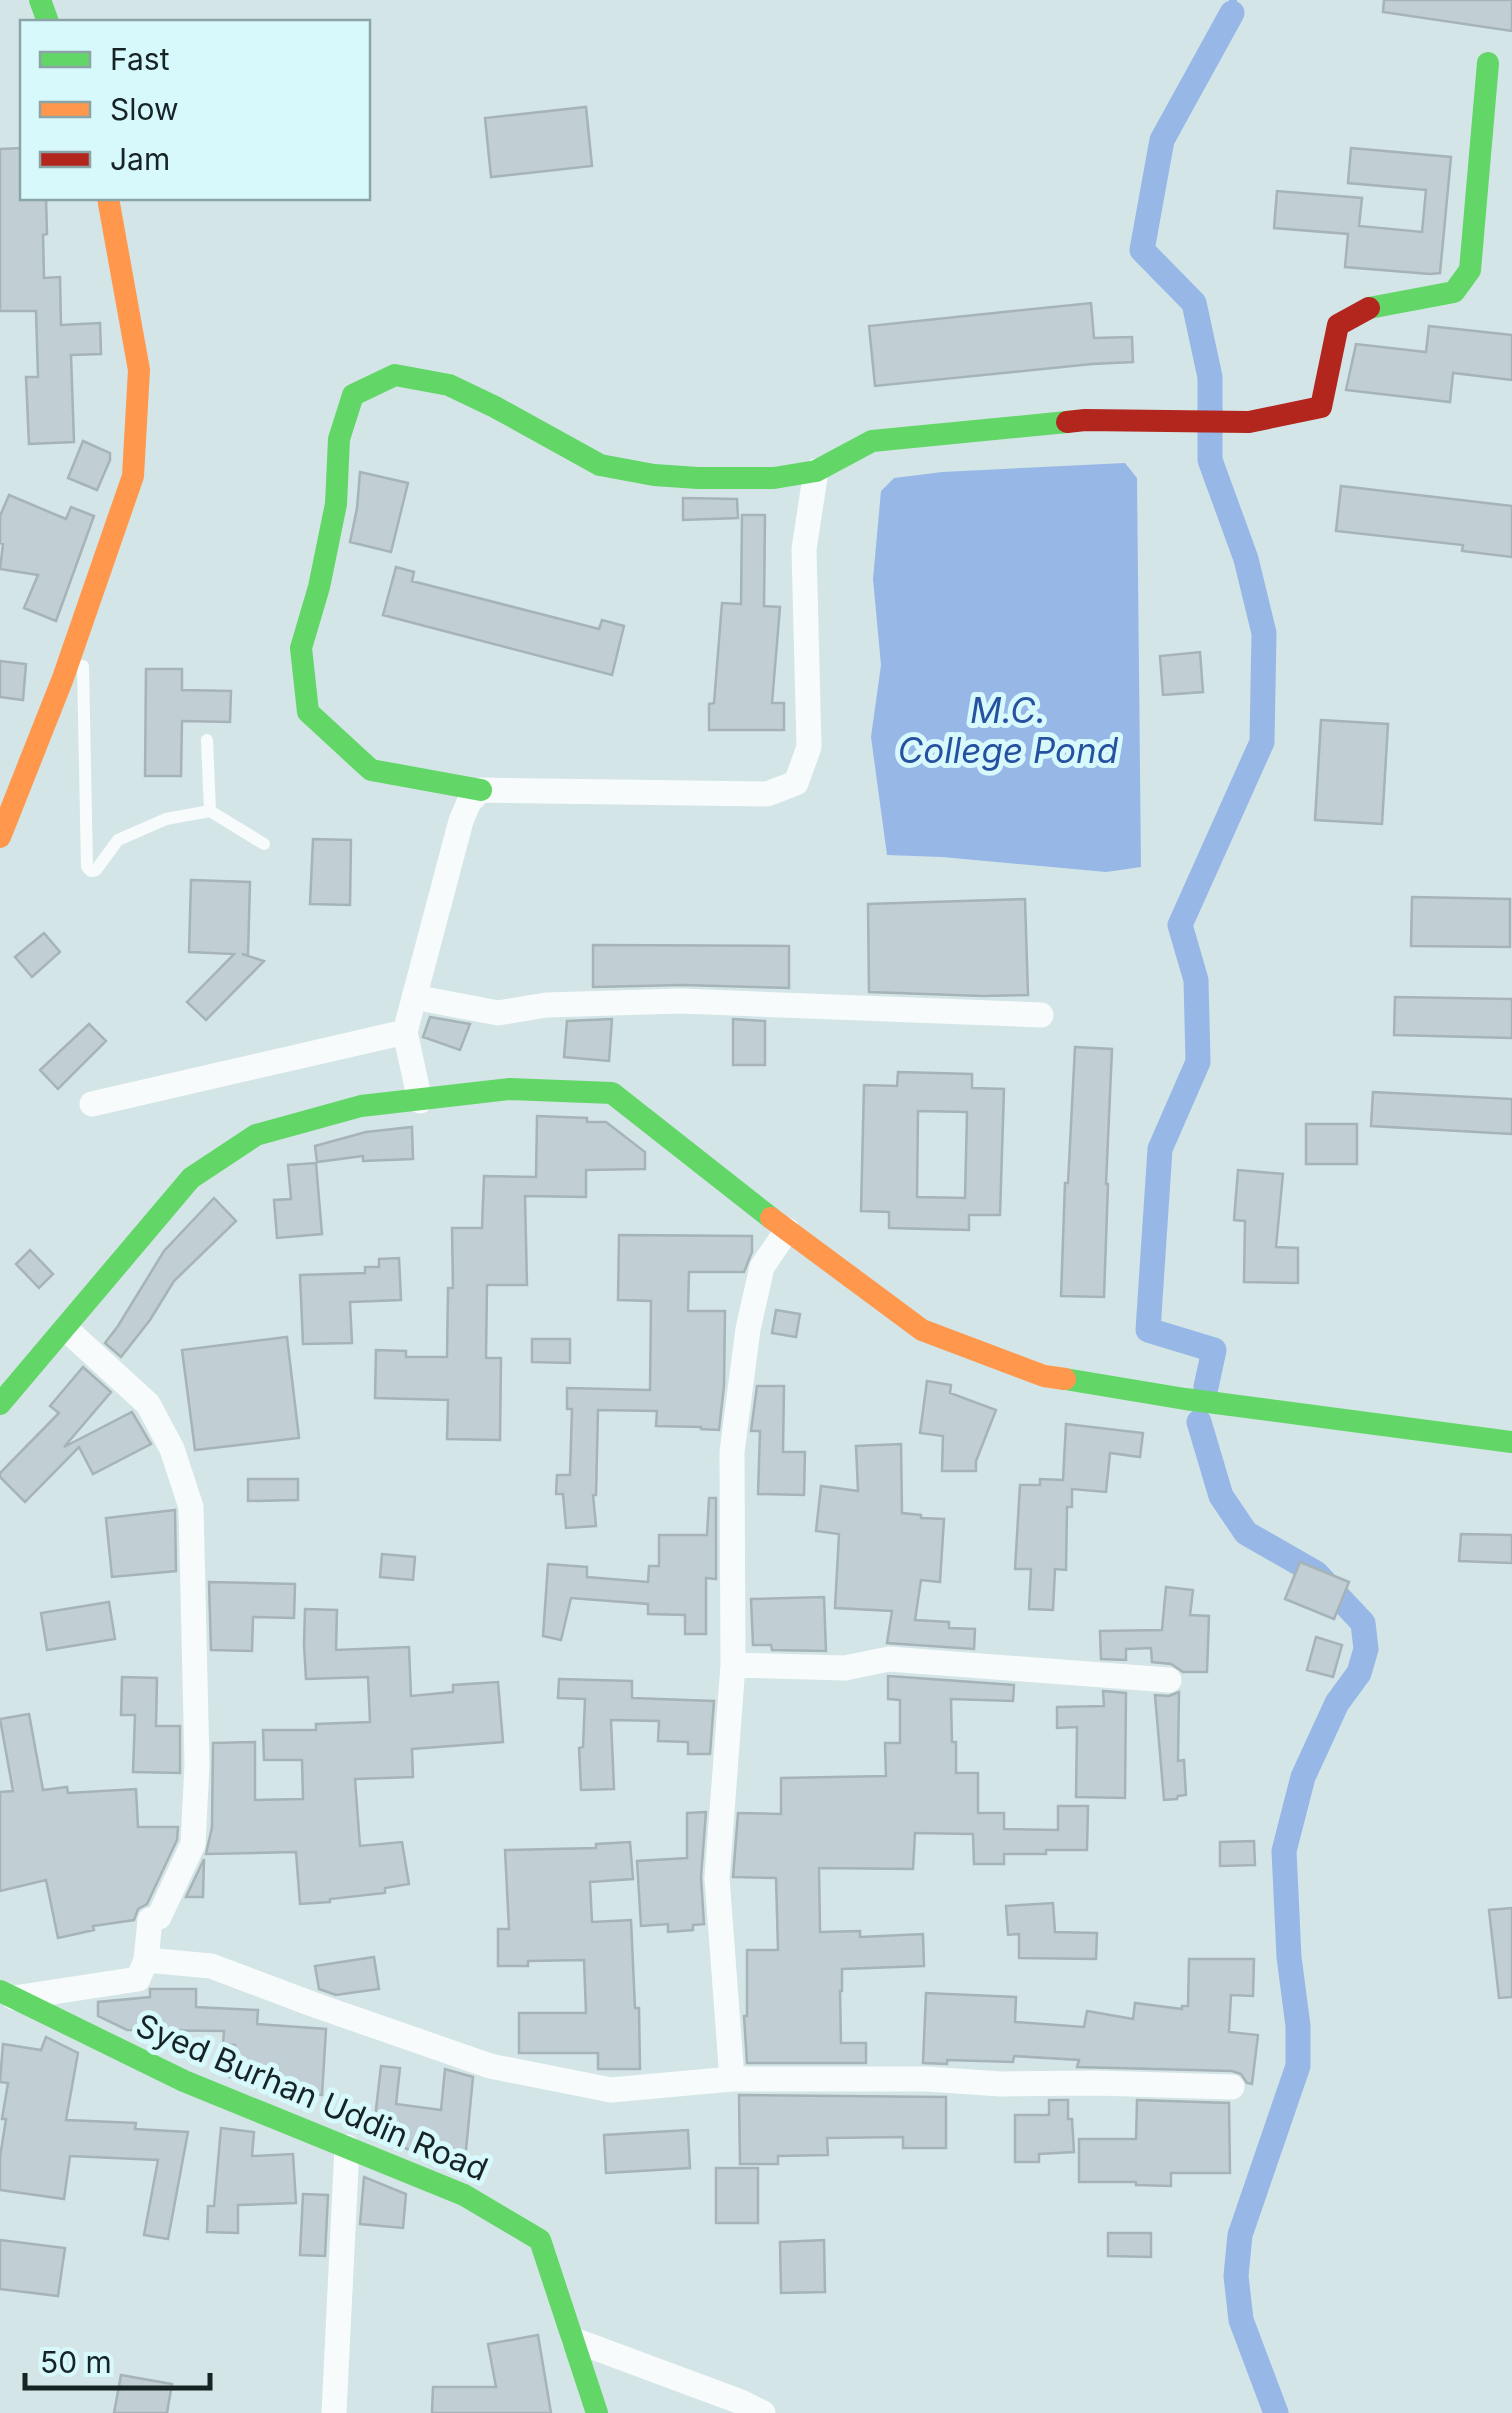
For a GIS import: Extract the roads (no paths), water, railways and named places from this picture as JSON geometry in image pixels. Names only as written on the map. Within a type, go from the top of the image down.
[{"type":"main road","points":[[481,790],[371,770],[308,712],[301,648],[326,554],[336,504],[339,439],[353,395],[395,374],[449,385],[600,465],[698,478],[774,478],[816,471],[872,441],[1085,420],[1249,422],[1321,407],[1338,325],[1372,306],[1454,292],[1470,270],[1488,63]]},
{"type":"main road","points":[[0,837],[63,678],[133,476],[139,370],[108,200]]},
{"type":"main road","points":[[0,1404],[191,1178],[256,1135],[362,1106],[510,1089],[612,1093],[922,1330],[1044,1376],[1185,1400],[1512,1442]]},
{"type":"main road","name":"Syed Burhan Uddin Road","points":[[7,1994],[184,2081],[464,2194],[540,2240],[597,2413]]},
{"type":"street","points":[[420,1101],[405,1032],[461,821],[481,790],[767,794],[796,783],[809,747],[804,549],[816,471]]},
{"type":"street","points":[[414,996],[498,1013],[546,1005],[681,1001],[1041,1014]]},
{"type":"street","points":[[92,1104],[405,1032]]},
{"type":"street","points":[[732,2079],[718,1878],[734,1665],[732,1452],[748,1329],[762,1267],[787,1230]]},
{"type":"street","points":[[7,1994],[138,1979],[146,1960],[150,1920],[159,1918],[193,1844],[196,1765],[190,1507],[172,1449],[148,1404],[66,1329]]},
{"type":"street","points":[[734,1665],[845,1668],[889,1659],[1169,1680]]},
{"type":"street","points":[[146,1960],[211,1966],[490,2066],[610,2090],[732,2079],[1232,2087]]},
{"type":"street","points":[[334,2413],[347,2147]]},
{"type":"street","points":[[574,2340],[762,2413]]},
{"type":"lane","points":[[82,623],[91,871],[96,870],[118,840],[166,819],[210,811],[264,844]]},
{"type":"lane","points":[[207,740],[210,811]]},
{"type":"water","name":"M.C. College Pond","points":[[1125,463],[1137,478],[1141,867],[1106,872],[887,855],[871,737],[881,665],[873,579],[881,491],[894,478],[942,472]]},
{"type":"waterway","points":[[1232,13],[1233,0]]},
{"type":"waterway","points":[[1206,1387],[1214,1350],[1148,1330],[1160,1149],[1198,1062],[1196,980],[1180,925],[1262,742],[1264,633],[1246,559],[1210,460],[1210,377],[1194,303],[1142,250],[1162,140],[1232,13]]},
{"type":"waterway","points":[[1199,1422],[1221,1496],[1246,1533],[1316,1573],[1363,1623],[1366,1649],[1359,1673],[1337,1703],[1303,1777],[1284,1851],[1298,2066],[1240,2235],[1236,2276],[1241,2320],[1276,2413]]}]
